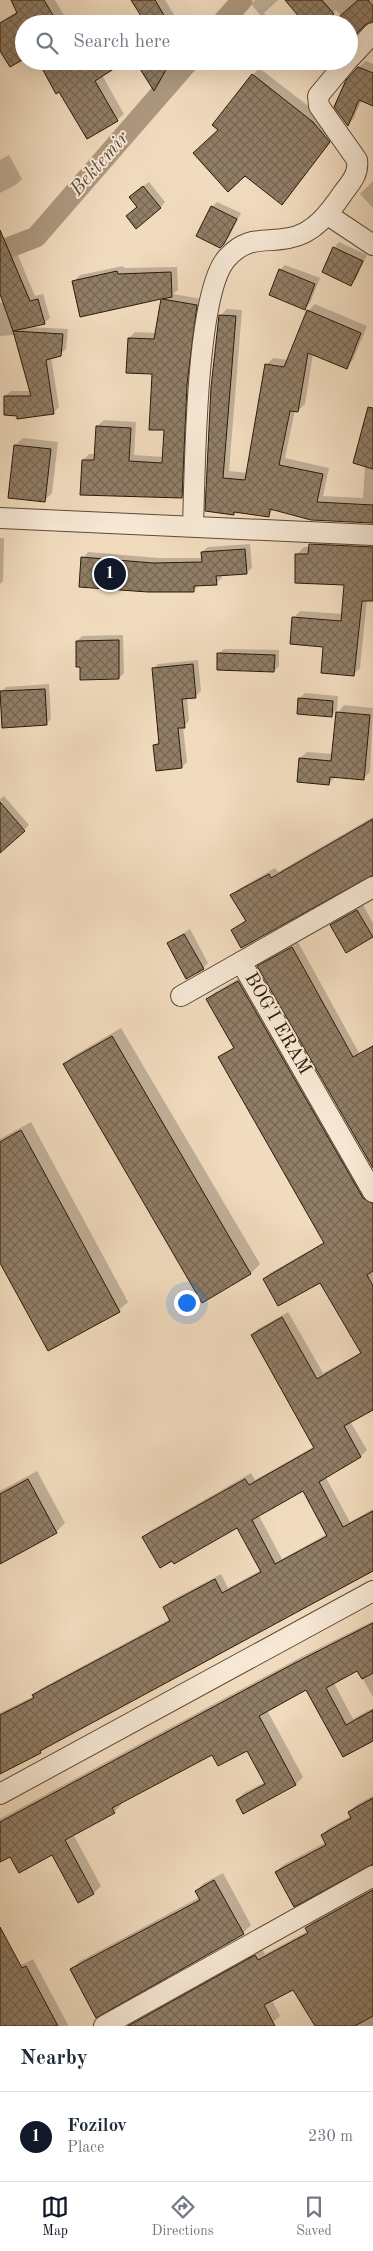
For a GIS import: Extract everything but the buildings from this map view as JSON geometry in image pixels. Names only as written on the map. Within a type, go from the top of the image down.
[{"type":"street","points":[[358,49],[373,33]]},
{"type":"street","points":[[193,526],[200,364],[213,285],[226,259],[241,246],[261,239],[290,238],[311,229],[328,215],[358,169],[357,160],[319,106],[318,96],[340,70]]},
{"type":"street","points":[[328,215],[373,245]]},
{"type":"street","points":[[0,518],[373,536]]},
{"type":"street","name":"BOG'I ERAM","points":[[373,887],[241,962],[373,1192]]},
{"type":"street","points":[[181,996],[241,962]]},
{"type":"street","points":[[0,1794],[373,1591]]},
{"type":"street","points":[[104,2026],[373,1876]]},
{"type":"waterway","name":"Bektemir","points":[[229,15],[242,0]]},
{"type":"waterway","name":"Bektemir","points":[[0,251],[36,237],[181,70]]},
{"type":"place","name":"Fozilov","points":[[110,574]]}]
